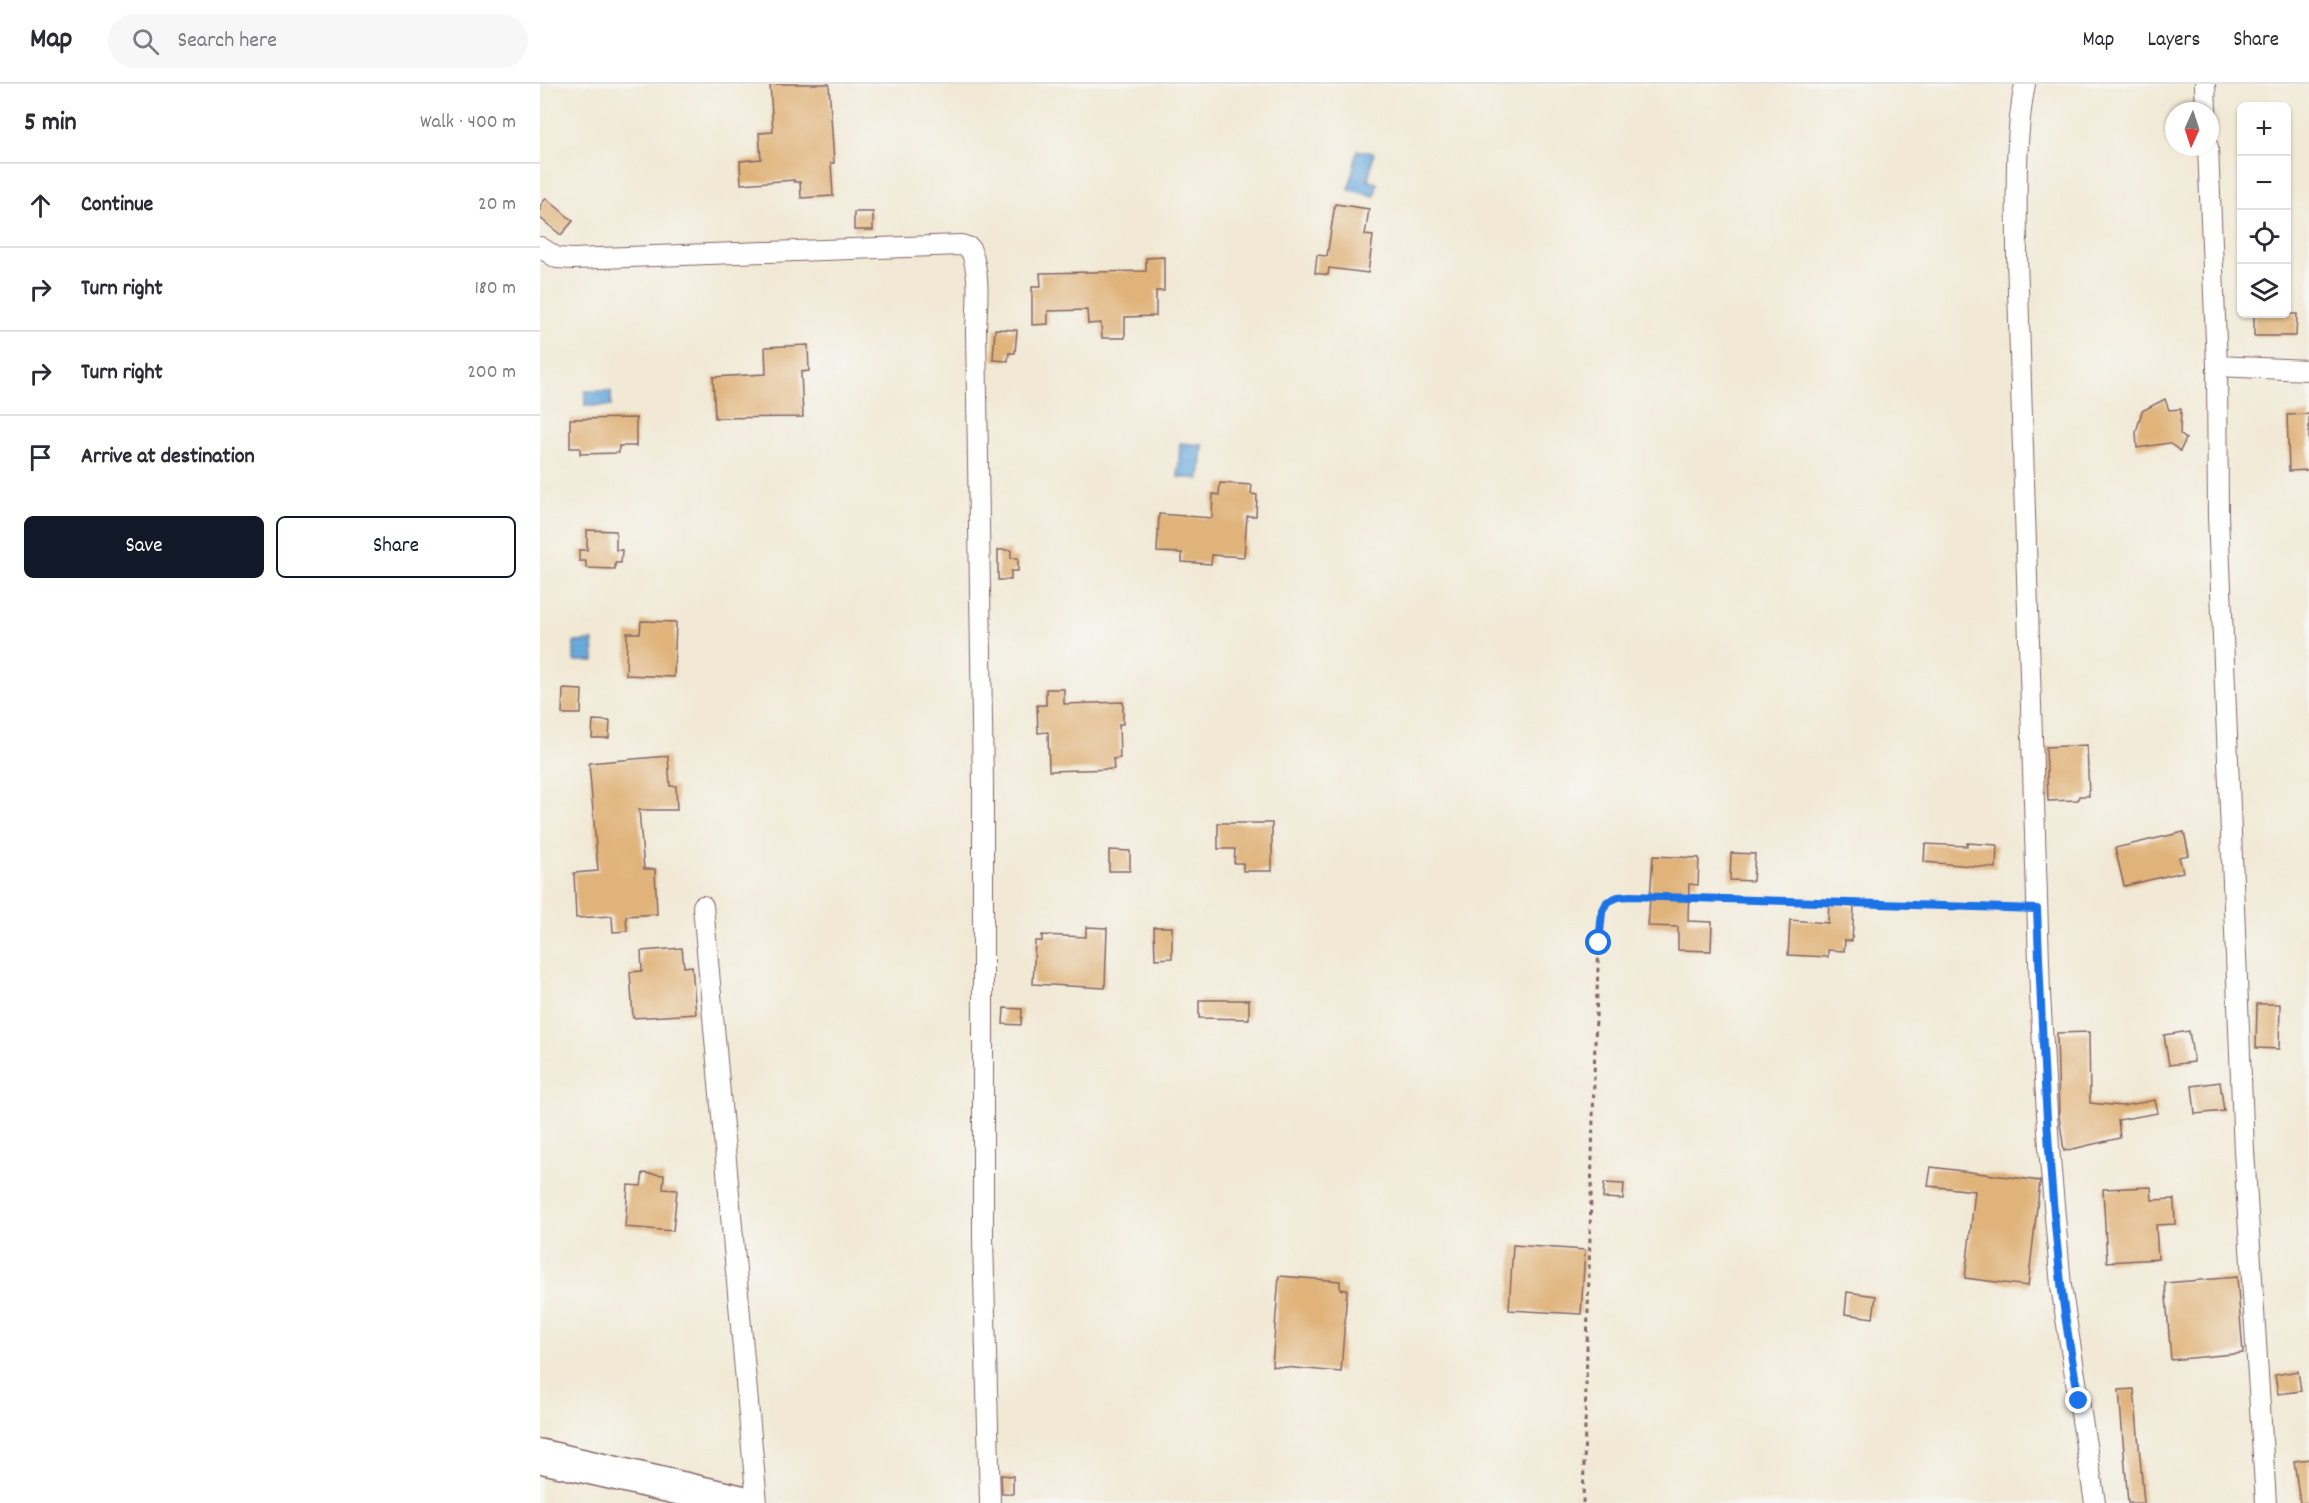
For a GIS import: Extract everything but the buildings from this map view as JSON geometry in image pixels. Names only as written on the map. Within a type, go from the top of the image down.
[{"type":"highway","points":[[540,1456],[746,1503]]},
{"type":"highway","points":[[540,1477],[655,1503]]},
{"type":"street","points":[[2025,84],[2020,108],[2017,160],[2017,257],[2043,1042],[2061,1286],[2095,1503]]},
{"type":"street","points":[[2205,84],[2206,102]]},
{"type":"street","points":[[2208,156],[2217,366],[2218,516],[2244,1151],[2266,1503]]},
{"type":"street","points":[[540,247],[557,258],[573,259],[961,244],[970,248],[973,256],[977,283],[983,786],[983,1227],[990,1503]]},
{"type":"street","points":[[2217,366],[2309,370]]},
{"type":"street","points":[[703,906],[757,1503]]},
{"type":"path","points":[[1583,1503],[1594,1054],[1601,922],[1602,912],[1607,902],[1618,897],[1638,896],[2037,909]]},
{"type":"water","points":[[1357,150],[1374,153],[1368,181],[1377,183],[1375,196],[1349,190]]},
{"type":"water","points":[[585,391],[611,391],[611,406],[585,406]]},
{"type":"water","points":[[1180,443],[1203,445],[1200,479],[1178,477]]},
{"type":"water","points":[[593,641],[594,661],[574,661],[574,642]]},
{"type":"route","points":[[1599,943],[1602,912],[1607,902],[1618,897],[1630,896],[2037,909],[2040,994],[2055,1226],[2061,1286],[2079,1401]]}]
